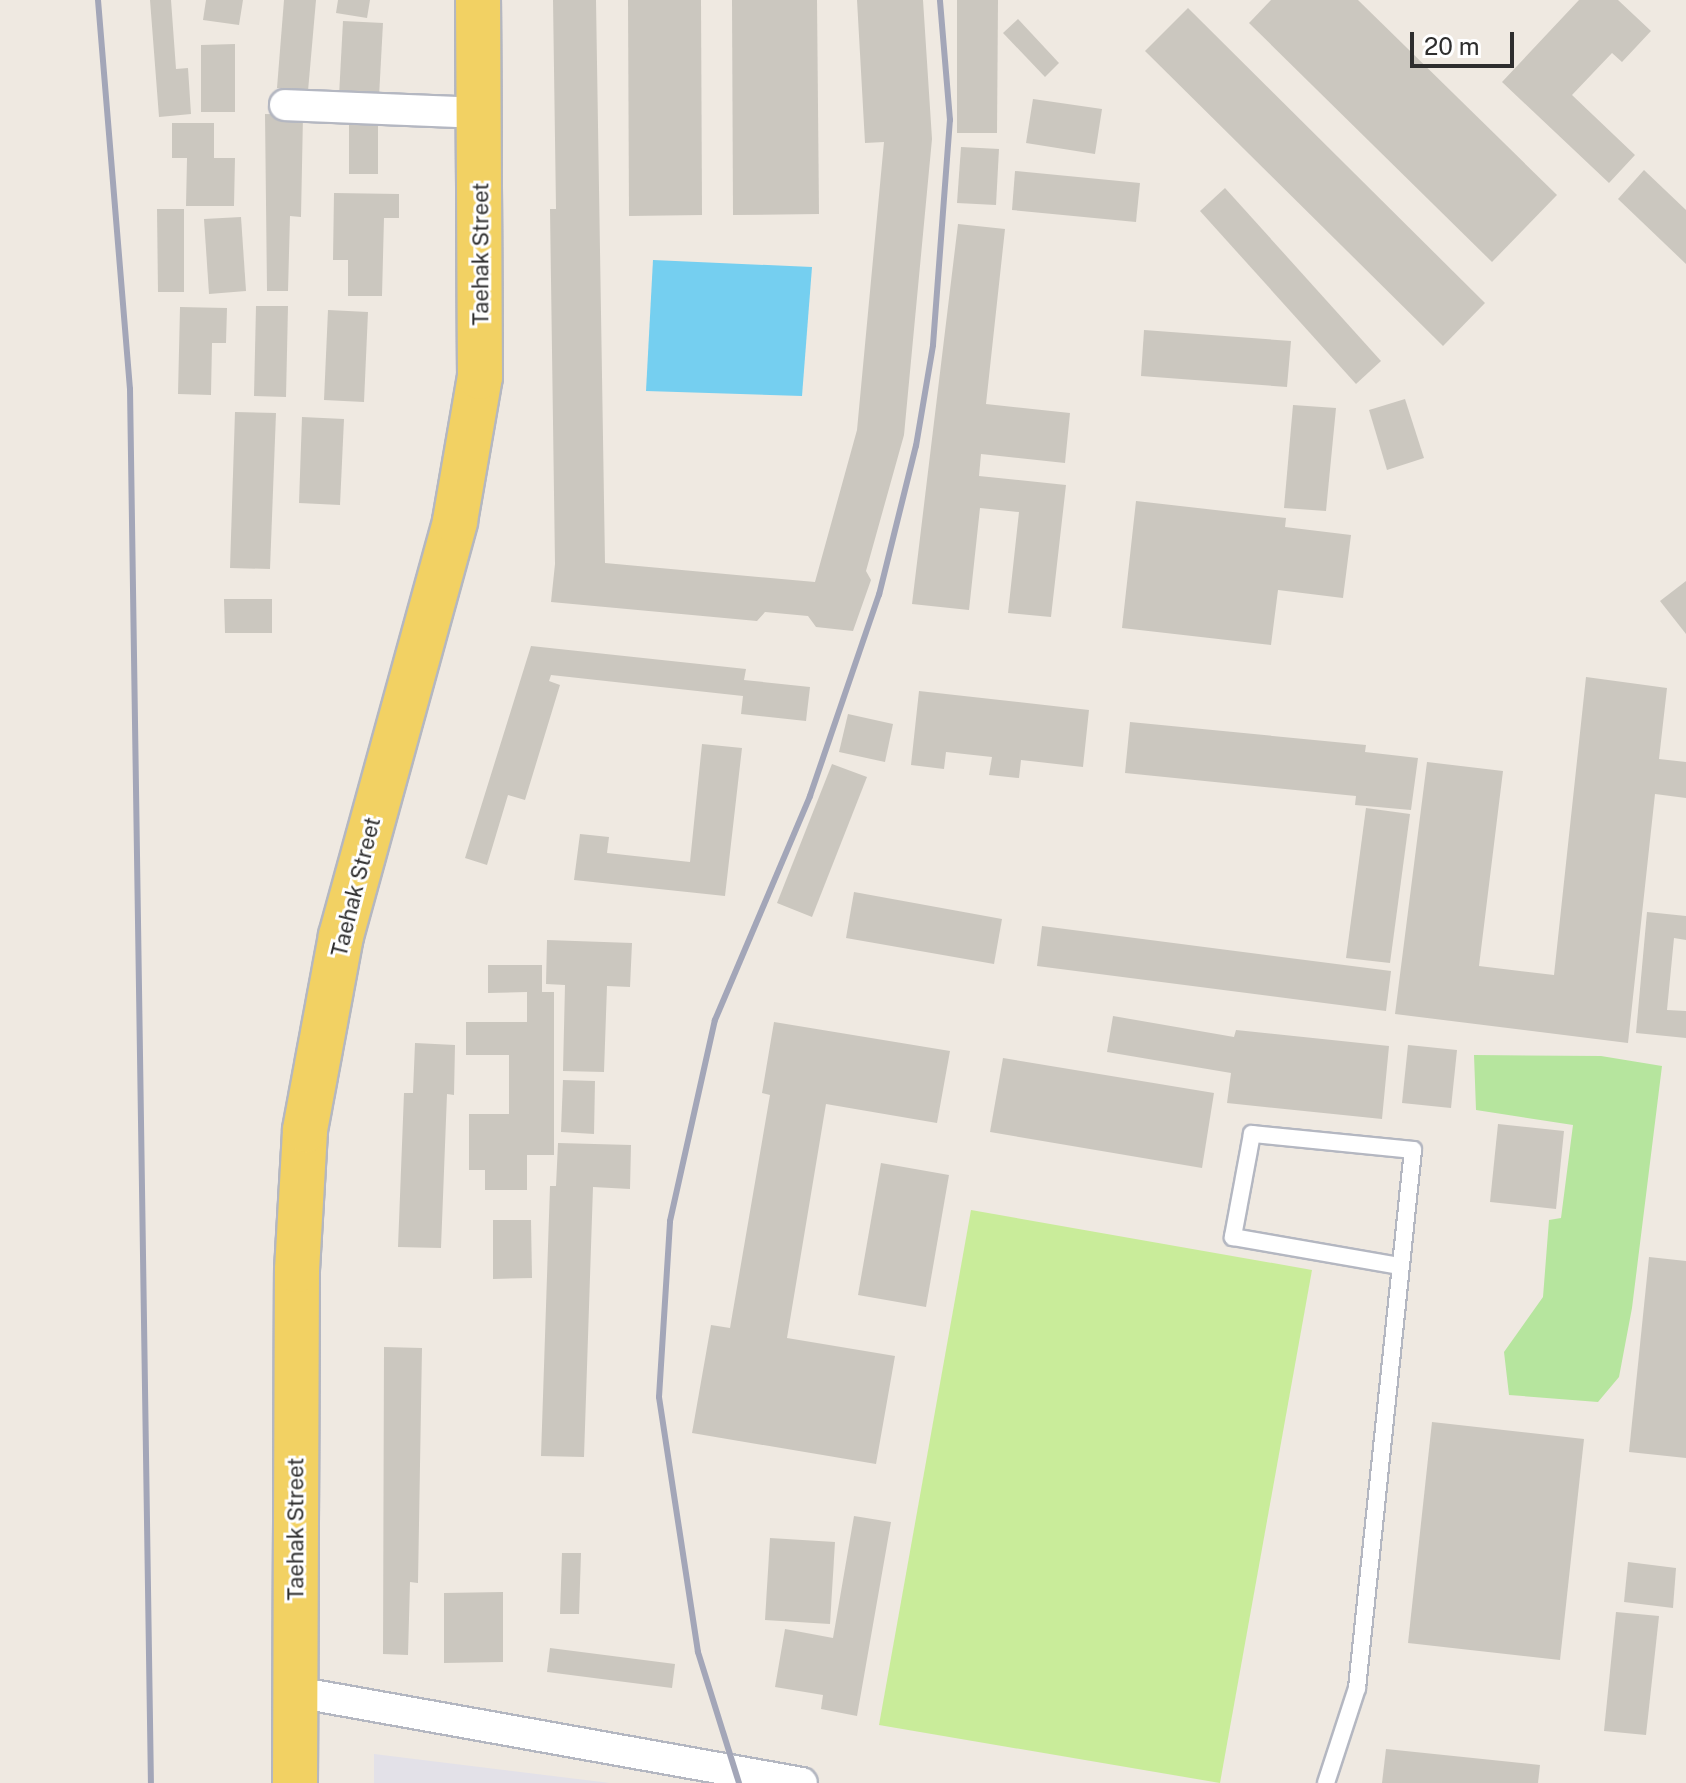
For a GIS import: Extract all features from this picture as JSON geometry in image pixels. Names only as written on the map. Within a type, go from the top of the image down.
[{"type":"main road","name":"Taehak Street","points":[[295,1783],[297,1270],[305,1130],[341,936],[455,521],[478,391],[478,0]]},
{"type":"street","points":[[285,105],[480,113]]},
{"type":"street","points":[[296,1692],[802,1783]]},
{"type":"lane","points":[[1326,1783],[1357,1688],[1413,1150],[1252,1134],[1233,1237],[1400,1266]]},
{"type":"shaded area","points":[[374,1754],[610,1783],[374,1783]]},
{"type":"green space","points":[[1474,1055],[1601,1056],[1662,1066],[1632,1308],[1619,1377],[1598,1402],[1509,1395],[1504,1352],[1543,1297],[1549,1220],[1561,1218],[1573,1125],[1476,1110]]},
{"type":"green space","points":[[971,1210],[1312,1270],[1220,1783],[879,1725]]},
{"type":"water","points":[[653,260],[812,267],[802,396],[646,391]]},
{"type":"building","points":[[150,0],[171,0],[176,69],[188,68],[191,114],[159,117]]},
{"type":"building","points":[[206,0],[243,0],[239,25],[203,20]]},
{"type":"building","points":[[284,0],[316,0],[308,91],[277,88]]},
{"type":"building","points":[[338,0],[370,0],[367,18],[336,13]]},
{"type":"building","points":[[553,0],[596,0],[605,563],[815,582],[857,430],[884,142],[865,143],[857,0],[923,0],[932,139],[904,435],[866,571],[871,580],[853,631],[816,627],[808,616],[765,612],[757,621],[551,602],[555,564],[550,209],[556,209]]},
{"type":"building","points":[[628,0],[701,0],[702,215],[629,216]]},
{"type":"building","points":[[732,0],[817,0],[819,214],[733,215]]},
{"type":"building","points":[[957,0],[998,0],[997,133],[957,133]]},
{"type":"building","points":[[1271,0],[1358,0],[1557,195],[1492,262],[1249,23]]},
{"type":"building","points":[[1579,0],[1618,0],[1651,31],[1622,62],[1612,53],[1572,95],[1635,155],[1609,183],[1502,82]]},
{"type":"building","points":[[1188,8],[1485,303],[1443,346],[1145,51]]},
{"type":"building","points":[[1018,19],[1059,63],[1045,77],[1003,33]]},
{"type":"building","points":[[343,21],[383,23],[379,97],[339,96]]},
{"type":"building","points":[[235,44],[235,112],[201,112],[201,45]]},
{"type":"building","points":[[1033,99],[1102,109],[1095,154],[1026,143]]},
{"type":"building","points":[[265,114],[303,115],[301,217],[290,216],[288,291],[267,291]]},
{"type":"building","points":[[349,116],[378,116],[378,174],[349,174]]},
{"type":"building","points":[[172,123],[214,123],[214,158],[235,158],[234,206],[186,206],[187,158],[172,158]]},
{"type":"building","points":[[961,147],[999,149],[996,205],[957,203]]},
{"type":"building","points":[[1644,170],[1686,210],[1686,264],[1618,199]]},
{"type":"building","points":[[1015,171],[1140,183],[1136,222],[1012,210]]},
{"type":"building","points":[[1225,188],[1381,361],[1356,384],[1200,211]]},
{"type":"building","points":[[334,193],[399,194],[399,218],[384,218],[382,296],[348,296],[348,260],[333,260]]},
{"type":"building","points":[[157,209],[184,209],[184,292],[158,292]]},
{"type":"building","points":[[241,217],[246,291],[209,294],[204,219]]},
{"type":"building","points":[[958,224],[1005,229],[986,404],[1070,413],[1065,463],[981,454],[979,476],[1066,485],[1051,617],[1008,613],[1019,512],[980,508],[969,610],[912,604]]},
{"type":"building","points":[[256,306],[288,306],[286,397],[254,396]]},
{"type":"building","points":[[180,307],[227,308],[226,343],[212,343],[211,395],[178,394]]},
{"type":"building","points":[[328,310],[368,312],[364,402],[324,400]]},
{"type":"building","points":[[1144,330],[1291,341],[1287,387],[1141,376]]},
{"type":"building","points":[[1405,399],[1424,458],[1387,470],[1369,410]]},
{"type":"building","points":[[1293,405],[1336,408],[1326,511],[1284,508]]},
{"type":"building","points":[[235,412],[276,413],[270,569],[230,568]]},
{"type":"building","points":[[302,417],[344,419],[340,505],[299,503]]},
{"type":"building","points":[[1136,501],[1286,518],[1285,527],[1351,535],[1343,598],[1278,590],[1271,645],[1122,628]]},
{"type":"building","points":[[1686,581],[1686,634],[1660,601]]},
{"type":"building","points":[[224,599],[272,599],[272,633],[225,633]]},
{"type":"building","points":[[531,646],[746,669],[744,680],[810,687],[806,721],[741,714],[743,696],[551,675],[549,681],[560,685],[525,800],[508,795],[487,865],[465,858]]},
{"type":"building","points":[[1586,677],[1667,688],[1659,759],[1686,762],[1686,798],[1655,794],[1628,1043],[1395,1014],[1427,762],[1503,771],[1479,966],[1554,975]]},
{"type":"building","points":[[919,691],[1089,710],[1083,767],[1021,760],[1019,778],[989,775],[992,757],[946,752],[944,769],[911,765]]},
{"type":"building","points":[[848,714],[893,724],[885,762],[839,752]]},
{"type":"building","points":[[1130,722],[1366,745],[1365,752],[1418,758],[1411,810],[1355,805],[1356,796],[1125,773]]},
{"type":"building","points":[[702,744],[742,748],[725,896],[574,880],[580,834],[609,837],[607,853],[690,862]]},
{"type":"building","points":[[832,764],[867,777],[812,917],[777,903]]},
{"type":"building","points":[[1366,808],[1410,814],[1390,963],[1346,958]]},
{"type":"building","points":[[854,892],[1002,919],[994,964],[846,938]]},
{"type":"building","points":[[1647,912],[1686,916],[1686,940],[1674,938],[1667,1010],[1686,1011],[1686,1038],[1636,1033]]},
{"type":"building","points":[[1042,926],[1391,971],[1386,1011],[1037,966]]},
{"type":"building","points":[[547,940],[632,943],[630,987],[607,986],[604,1072],[563,1071],[565,985],[546,984]]},
{"type":"building","points":[[488,965],[542,965],[542,992],[554,992],[554,1155],[527,1155],[527,1190],[485,1190],[485,1170],[469,1170],[469,1114],[509,1114],[509,1055],[466,1055],[466,1022],[527,1022],[527,992],[488,993]]},
{"type":"building","points":[[1113,1016],[1234,1037],[1236,1030],[1389,1046],[1382,1119],[1227,1103],[1231,1073],[1107,1052]]},
{"type":"building","points":[[774,1022],[950,1051],[937,1123],[826,1104],[787,1338],[895,1356],[876,1464],[692,1433],[711,1325],[730,1328],[770,1095],[762,1093]]},
{"type":"building","points":[[415,1043],[455,1045],[454,1095],[447,1094],[441,1248],[398,1247],[404,1093],[413,1093]]},
{"type":"building","points":[[1408,1045],[1457,1050],[1451,1108],[1402,1103]]},
{"type":"building","points":[[1003,1058],[1214,1093],[1202,1168],[990,1132]]},
{"type":"building","points":[[563,1080],[595,1081],[594,1134],[561,1132]]},
{"type":"building","points":[[1498,1124],[1564,1131],[1556,1209],[1490,1202]]},
{"type":"building","points":[[558,1143],[631,1145],[630,1189],[593,1187],[584,1457],[541,1456],[550,1186],[556,1186]]},
{"type":"building","points":[[881,1163],[949,1175],[926,1307],[858,1295]]},
{"type":"building","points":[[493,1220],[531,1220],[532,1278],[493,1279]]},
{"type":"building","points":[[1649,1257],[1686,1261],[1686,1458],[1629,1452]]},
{"type":"building","points":[[384,1347],[422,1348],[418,1583],[410,1582],[408,1655],[383,1654]]},
{"type":"building","points":[[1432,1422],[1584,1439],[1560,1660],[1408,1643]]},
{"type":"building","points":[[854,1516],[891,1522],[857,1716],[821,1709],[823,1695],[775,1687],[785,1629],[833,1638]]},
{"type":"building","points":[[770,1538],[835,1542],[830,1624],[765,1620]]},
{"type":"building","points":[[562,1553],[581,1553],[579,1614],[560,1614]]},
{"type":"building","points":[[1628,1562],[1676,1568],[1673,1608],[1624,1602]]},
{"type":"building","points":[[503,1592],[503,1662],[444,1663],[444,1593]]},
{"type":"building","points":[[1616,1612],[1659,1616],[1646,1735],[1604,1731]]},
{"type":"building","points":[[550,1648],[675,1664],[672,1688],[547,1672]]},
{"type":"building","points":[[1386,1749],[1540,1765],[1538,1783],[1382,1783]]},
{"type":"railway","points":[[98,0],[130,389],[151,1783]]},
{"type":"railway","points":[[739,1783],[698,1652],[659,1397],[670,1221],[715,1020],[810,796],[879,595],[916,446],[933,345],[950,120],[940,0]]}]
